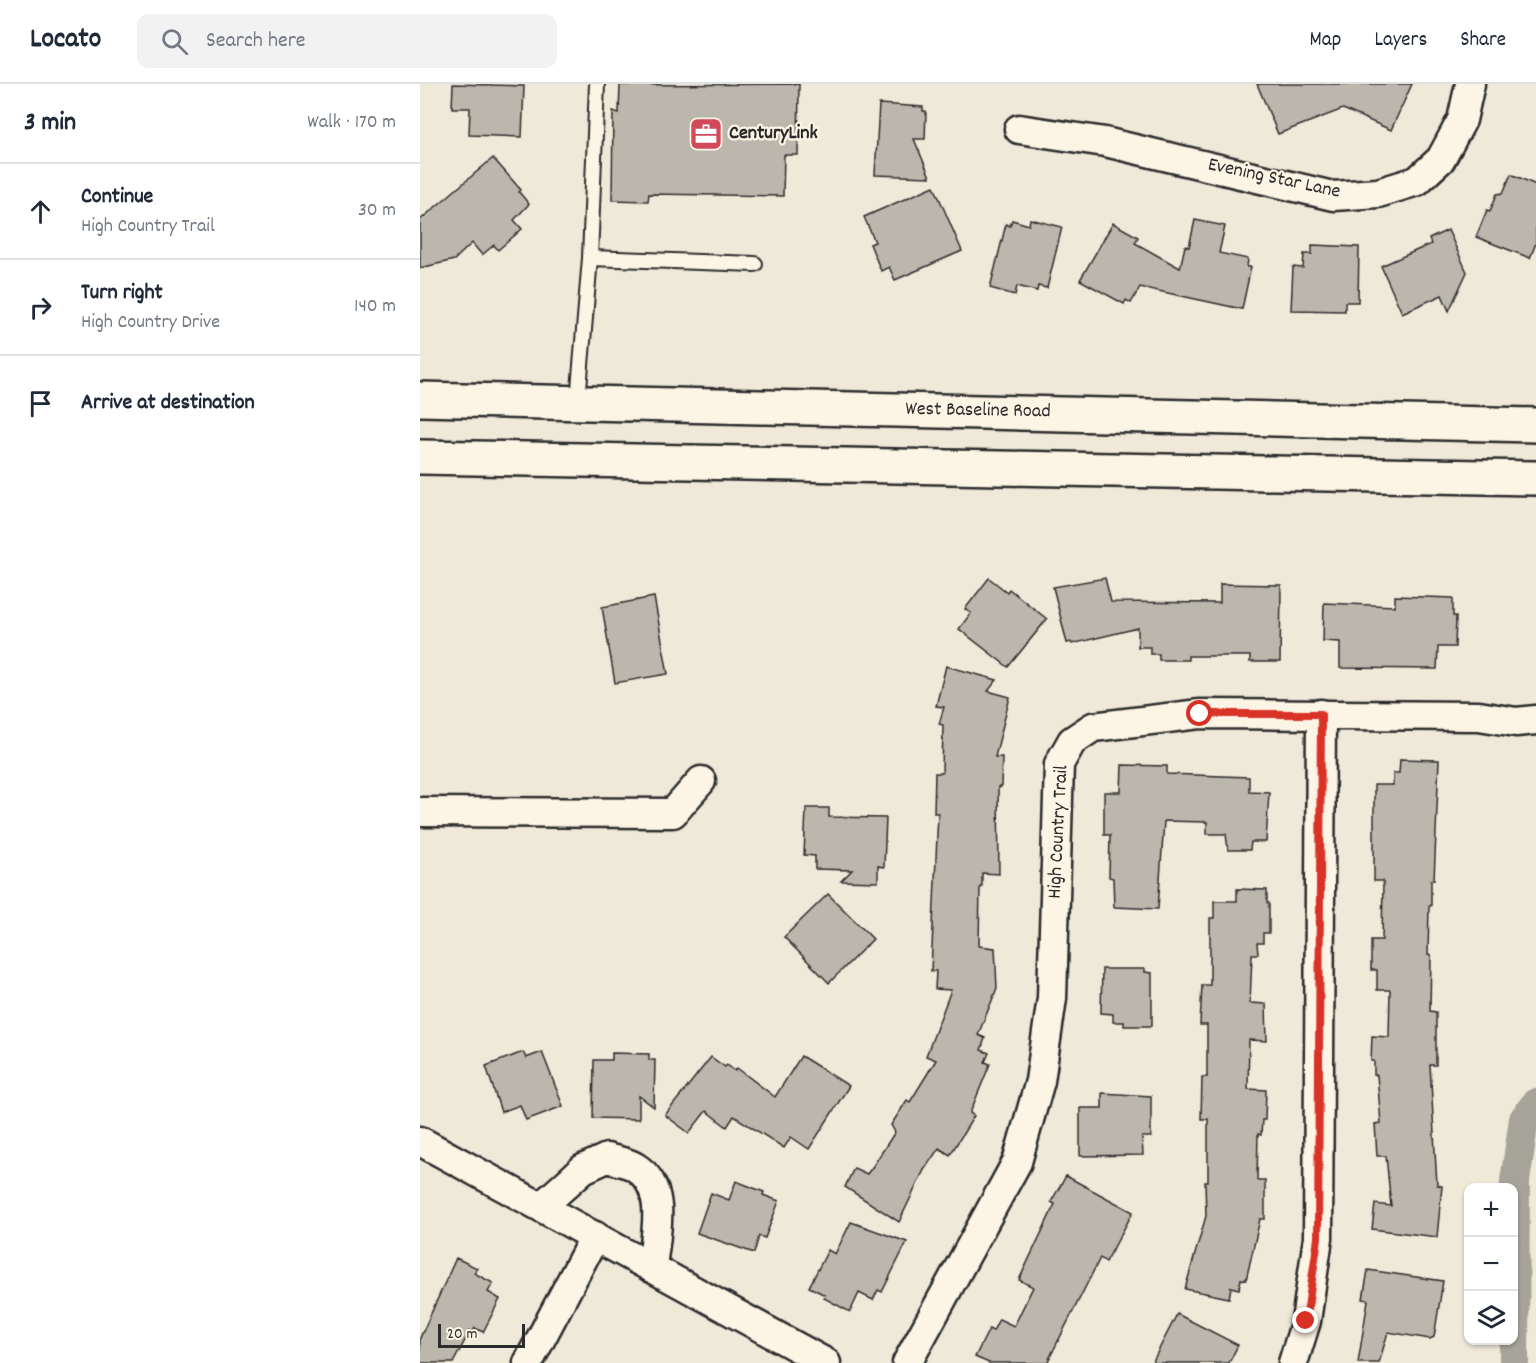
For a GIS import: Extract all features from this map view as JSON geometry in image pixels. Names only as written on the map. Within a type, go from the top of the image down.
[{"type":"main road","name":"West Baseline Road","points":[[420,399],[1536,425]]},
{"type":"main road","points":[[420,457],[1536,478]]},
{"type":"street","name":"Evening Star Lane","points":[[1019,129],[1105,142],[1333,196],[1378,193],[1417,181],[1441,159],[1462,120],[1470,84]]},
{"type":"street","name":"High Country Trail","points":[[907,1363],[1017,1162],[1040,1081],[1052,998],[1059,764],[1072,741],[1092,727],[1200,714],[1479,716],[1516,722],[1536,720]]},
{"type":"street","points":[[1293,1363],[1306,1321],[1318,1238],[1321,714]]},
{"type":"street","points":[[420,812],[673,813],[701,781]]},
{"type":"street","points":[[420,1141],[826,1363]]},
{"type":"street","points":[[542,1206],[583,1169],[608,1158],[634,1166],[653,1185],[658,1208],[652,1268]]},
{"type":"street","points":[[528,1363],[595,1236]]},
{"type":"lane","points":[[578,401],[590,258],[597,84]]},
{"type":"lane","points":[[590,258],[755,264]]},
{"type":"building","points":[[453,84],[524,86],[522,137],[469,135],[470,108],[452,108]]},
{"type":"building","name":"CenturyLink","points":[[799,84],[798,155],[784,155],[783,196],[649,194],[648,201],[612,200],[613,111],[619,113],[620,85]]},
{"type":"building","points":[[1257,84],[1412,84],[1391,130],[1343,109],[1278,134]]},
{"type":"building","points":[[879,104],[923,107],[923,111],[926,111],[925,139],[914,139],[930,177],[875,175]]},
{"type":"building","points":[[493,158],[521,190],[519,192],[529,204],[514,220],[522,229],[498,250],[494,245],[482,255],[472,243],[454,260],[420,268],[420,220]]},
{"type":"building","points":[[1511,174],[1536,185],[1536,243],[1530,258],[1476,237],[1487,210],[1490,211],[1497,194],[1503,193]]},
{"type":"building","points":[[934,186],[962,251],[895,280],[889,267],[881,271],[870,244],[875,242],[864,217]]},
{"type":"building","points":[[1030,219],[1062,227],[1047,288],[1038,286],[1037,291],[1017,286],[1015,295],[990,288],[1006,224],[1010,226],[1012,220],[1029,225]]},
{"type":"building","points":[[1195,220],[1225,226],[1219,253],[1248,259],[1247,267],[1251,267],[1242,309],[1140,287],[1131,303],[1126,300],[1124,304],[1080,280],[1113,223],[1138,237],[1135,243],[1180,268],[1185,246],[1189,247]]},
{"type":"building","points":[[1448,230],[1467,272],[1449,311],[1442,295],[1402,313],[1381,266],[1431,244],[1429,239]]},
{"type":"building","points":[[1312,245],[1359,247],[1358,302],[1345,302],[1345,311],[1291,310],[1293,267],[1303,268],[1304,254],[1312,254]]},
{"type":"building","points":[[989,578],[1007,592],[1009,589],[1047,619],[1008,667],[959,629],[971,613],[965,609]]},
{"type":"building","points":[[1105,578],[1111,602],[1220,603],[1220,584],[1281,585],[1280,662],[1250,662],[1250,656],[1188,656],[1188,660],[1159,660],[1159,654],[1150,654],[1150,647],[1138,647],[1138,628],[1072,644],[1067,643],[1053,587]]},
{"type":"building","points":[[1395,596],[1453,598],[1453,616],[1456,616],[1455,647],[1438,647],[1437,669],[1340,668],[1340,642],[1323,641],[1324,603],[1395,606]]},
{"type":"building","points":[[654,597],[668,674],[615,683],[602,607]]},
{"type":"building","points":[[946,666],[997,680],[988,691],[1010,697],[995,757],[1002,757],[1001,787],[998,787],[999,874],[982,873],[982,886],[980,886],[979,946],[995,948],[997,988],[978,1035],[985,1038],[981,1050],[989,1053],[985,1062],[990,1064],[970,1113],[974,1116],[950,1155],[939,1148],[924,1170],[899,1222],[845,1187],[854,1168],[867,1174],[873,1166],[895,1132],[891,1125],[907,1100],[910,1102],[936,1060],[926,1056],[951,990],[935,989],[936,971],[931,971],[938,813],[934,813],[935,773],[942,773],[943,725],[939,724],[944,707],[936,706]]},
{"type":"building","points":[[1400,759],[1439,760],[1428,955],[1431,955],[1430,1011],[1436,1012],[1436,1065],[1430,1065],[1437,1185],[1442,1186],[1437,1237],[1372,1229],[1375,1204],[1391,1206],[1386,1156],[1377,1156],[1375,1124],[1381,1123],[1377,1075],[1374,1075],[1374,1061],[1371,1061],[1372,1036],[1389,1037],[1390,990],[1377,990],[1377,970],[1371,970],[1371,940],[1382,940],[1383,881],[1374,881],[1374,785],[1393,785],[1393,773],[1399,773]]},
{"type":"building","points":[[1122,765],[1167,766],[1167,774],[1249,777],[1249,791],[1269,792],[1266,842],[1251,842],[1250,850],[1228,850],[1226,834],[1207,834],[1207,822],[1164,821],[1158,909],[1114,907],[1113,878],[1109,877],[1110,835],[1104,835],[1104,792],[1121,792]]},
{"type":"building","points":[[806,808],[829,808],[829,817],[886,818],[884,867],[878,866],[878,882],[841,881],[852,870],[815,869],[815,856],[804,855]]},
{"type":"building","points":[[1237,889],[1267,890],[1267,903],[1269,903],[1269,933],[1263,933],[1263,943],[1257,943],[1258,954],[1252,954],[1250,1003],[1266,1004],[1267,1041],[1249,1040],[1248,1089],[1266,1090],[1265,1120],[1262,1120],[1261,1135],[1258,1134],[1257,1180],[1265,1180],[1265,1219],[1260,1219],[1246,1280],[1241,1279],[1239,1289],[1231,1287],[1229,1298],[1185,1289],[1206,1216],[1208,1119],[1201,1119],[1202,1077],[1207,1077],[1207,1025],[1200,1025],[1202,985],[1210,985],[1210,918],[1214,918],[1214,901],[1237,901]]},
{"type":"building","points":[[828,894],[873,939],[829,983],[784,937]]},
{"type":"building","points":[[1102,969],[1145,969],[1145,972],[1152,973],[1152,1026],[1124,1026],[1124,1022],[1113,1022],[1113,1014],[1101,1013]]},
{"type":"building","points":[[523,1052],[526,1058],[542,1052],[563,1106],[526,1120],[520,1105],[501,1112],[486,1066]]},
{"type":"building","points":[[612,1053],[649,1054],[649,1060],[655,1060],[654,1107],[639,1096],[639,1119],[593,1118],[594,1060],[612,1060]]},
{"type":"building","points":[[801,1056],[849,1086],[809,1149],[791,1137],[784,1148],[734,1116],[727,1127],[706,1111],[689,1133],[665,1115],[711,1057],[725,1067],[727,1065],[735,1071],[737,1068],[775,1097]]},
{"type":"building","points":[[1102,1093],[1151,1096],[1151,1137],[1142,1137],[1143,1155],[1080,1156],[1080,1108],[1102,1108]]},
{"type":"building","points":[[1066,1176],[1133,1212],[1106,1262],[1100,1258],[1047,1363],[989,1363],[975,1357],[989,1329],[993,1331],[999,1319],[1014,1326],[1033,1287],[1019,1280],[1055,1204],[1051,1202]]},
{"type":"building","points":[[736,1181],[764,1192],[763,1195],[779,1201],[765,1238],[759,1236],[754,1253],[697,1233],[711,1193],[729,1200]]},
{"type":"building","points":[[851,1222],[907,1242],[882,1292],[878,1290],[873,1300],[859,1293],[850,1312],[809,1287],[828,1250],[835,1254]]},
{"type":"building","points":[[456,1258],[477,1268],[474,1273],[493,1283],[488,1292],[500,1299],[483,1332],[475,1328],[473,1332],[470,1331],[453,1363],[420,1363],[420,1338]]},
{"type":"building","points":[[1368,1270],[1443,1281],[1434,1337],[1430,1339],[1388,1332],[1379,1363],[1358,1363],[1368,1300],[1363,1299]]},
{"type":"building","points":[[1177,1314],[1238,1345],[1229,1363],[1152,1363]]},
{"type":"waterway","points":[[1514,1363],[1515,1181],[1524,1119],[1536,1103]]},
{"type":"place","name":"CenturyLink","points":[[706,134]]},
{"type":"route","points":[[1200,714],[1321,714],[1318,1238],[1306,1321]]}]
